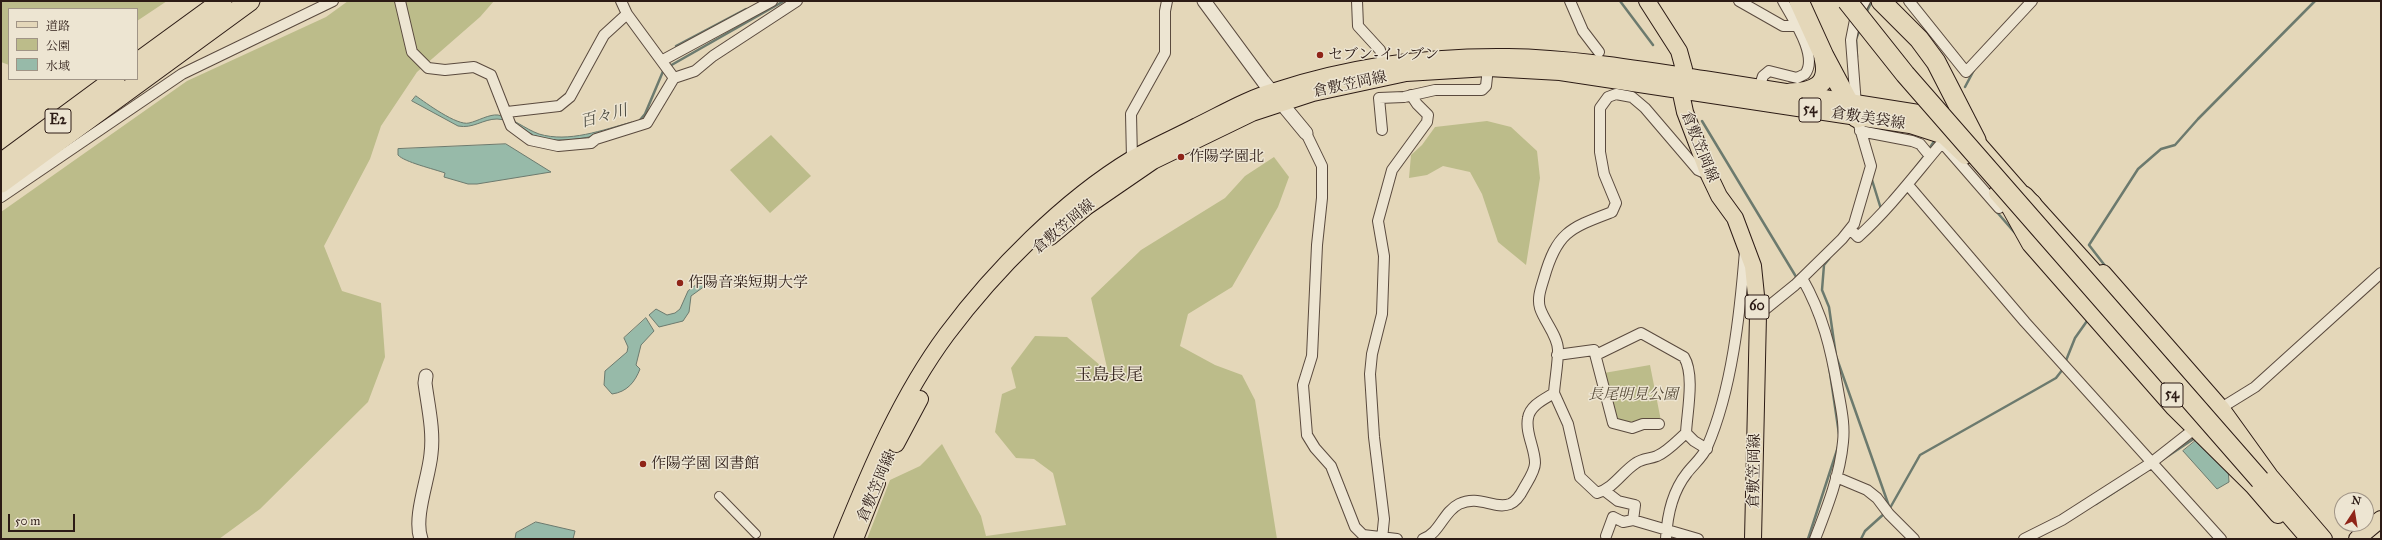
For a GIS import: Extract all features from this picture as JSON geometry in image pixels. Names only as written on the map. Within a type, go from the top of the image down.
[{"type":"highway","points":[[138,62],[222,1]]},
{"type":"highway","name":"E2","points":[[1,183],[250,1]]},
{"type":"highway","points":[[1799,1],[1824,56],[1855,113]]},
{"type":"highway","points":[[1847,1],[1905,74],[2260,480]]},
{"type":"highway","points":[[1881,1],[1928,50],[1943,74],[1976,140]]},
{"type":"highway","points":[[1790,93],[1808,91],[1819,86],[1825,76],[1824,56]]},
{"type":"highway","name":"E2","points":[[1,163],[114,80]]},
{"type":"highway","points":[[1936,131],[1948,129],[1955,123],[1958,112],[1958,103]]},
{"type":"highway","name":"54","points":[[2024,196],[2107,288],[2198,394],[2260,480],[2311,539]]},
{"type":"highway","name":"54","points":[[2010,208],[2181,406],[2260,480]]},
{"type":"main road","points":[[1647,1],[1679,51],[1684,83]]},
{"type":"main road","name":"倉敷笠岡線","points":[[855,539],[881,473],[909,417],[954,342],[1025,259],[1086,207],[1153,161],[1252,113],[1277,97],[1311,80],[1384,64],[1454,58],[1513,57],[1584,62],[1684,83]]},
{"type":"main road","name":"倉敷笠岡線","points":[[842,539],[871,470],[898,413],[945,337],[980,293],[1018,252],[1080,197],[1132,159],[1247,101],[1313,92],[1386,76],[1438,70],[1488,68],[1560,72],[1684,83]]},
{"type":"main road","name":"倉敷笠岡線","points":[[1684,83],[1685,112],[1709,175],[1719,196],[1735,218],[1746,242],[1753,266],[1758,315],[1753,539]]},
{"type":"main road","name":"倉敷美袋線","points":[[1684,83],[1759,88],[1790,93],[1855,113],[1931,115],[1955,123],[1976,140],[2024,196],[2061,224],[2221,408],[2270,476],[2324,539]]},
{"type":"main road","name":"倉敷美袋線","points":[[1684,83],[1855,113],[1910,125],[1936,131],[1957,146],[2010,208],[2030,244],[2173,407],[2191,432],[2253,486],[2299,539]]},
{"type":"main road","points":[[2357,539],[2381,519]]},
{"type":"street","points":[[1,197],[182,74],[333,1]]},
{"type":"street","points":[[400,1],[412,52],[428,68],[446,70],[474,67],[491,75],[508,113],[512,126],[530,140],[558,146],[591,143],[596,139],[648,123],[668,68],[772,1]]},
{"type":"street","points":[[621,1],[627,14],[668,68],[695,71],[713,56],[767,19],[797,1]]},
{"type":"street","points":[[1132,159],[1131,114],[1165,53],[1165,11],[1167,1]]},
{"type":"street","points":[[1204,1],[1306,133],[1322,166],[1322,198],[1317,244],[1312,356],[1303,385],[1307,435],[1315,448],[1331,466],[1355,527],[1363,535],[1397,539]]},
{"type":"street","points":[[1357,1],[1358,26],[1380,50],[1384,64]]},
{"type":"street","points":[[1570,1],[1583,31],[1599,52]]},
{"type":"street","points":[[1738,1],[1783,26],[1796,26]]},
{"type":"street","points":[[1759,88],[1763,76],[1769,71],[1797,78],[1801,77],[1808,71],[1808,52],[1783,1]]},
{"type":"street","points":[[1758,315],[1853,232],[1871,166],[1855,113],[1851,40],[1855,20],[1865,1]]},
{"type":"street","points":[[1910,1],[1966,72],[2032,1]]},
{"type":"street","points":[[762,8],[767,19]]},
{"type":"street","points":[[508,113],[559,106],[570,97],[604,34],[627,14]]},
{"type":"street","points":[[1382,130],[1379,98],[1411,95],[1435,90],[1482,90],[1486,86],[1488,68]]},
{"type":"street","points":[[1596,355],[1641,333],[1684,357],[1687,362],[1689,389],[1686,433],[1657,457],[1648,457],[1636,463],[1605,491],[1597,493],[1580,477],[1568,424],[1554,393],[1558,349],[1539,307],[1539,297],[1549,259],[1555,246],[1567,233],[1579,225],[1612,212],[1616,203],[1604,174],[1600,152],[1599,118],[1602,102],[1608,97],[1616,94],[1632,97],[1646,108],[1698,170],[1709,175]]},
{"type":"street","points":[[1382,538],[1384,519],[1374,438],[1370,374],[1372,354],[1382,314],[1384,256],[1378,221],[1392,170],[1427,122],[1428,115],[1417,104],[1411,95]]},
{"type":"street","points":[[1855,113],[1912,141],[1928,153]]},
{"type":"street","points":[[1853,232],[1858,238],[1874,223],[1908,185],[1928,153],[1940,145],[1945,146],[2030,244]]},
{"type":"street","points":[[1908,185],[2064,366],[2221,539]]},
{"type":"street","points":[[1666,534],[1670,506],[1677,488],[1707,448],[1731,362],[1740,308],[1746,242]]},
{"type":"street","points":[[2024,539],[2062,520],[2151,463],[2221,408],[2255,387],[2381,273]]},
{"type":"street","points":[[1798,281],[1816,301],[1824,325],[1834,394],[1844,423],[1843,442],[1836,478],[1815,539]]},
{"type":"street","points":[[1557,355],[1592,349],[1596,355],[1614,424],[1632,428],[1643,424],[1659,424]]},
{"type":"street","points":[[421,539],[418,525],[431,453],[431,427],[425,383],[426,376]]},
{"type":"street","points":[[1423,539],[1431,536],[1451,508],[1464,502],[1482,500],[1498,506],[1510,504],[1520,496],[1535,464],[1528,417],[1532,408],[1554,393]]},
{"type":"street","points":[[1686,433],[1694,441],[1707,448]]},
{"type":"street","points":[[1825,477],[1836,478],[1867,490],[1877,498],[1887,511],[1914,539]]},
{"type":"street","points":[[1605,491],[1618,501],[1636,505],[1633,520]]},
{"type":"street","points":[[720,496],[756,534]]},
{"type":"street","points":[[1606,536],[1613,517],[1624,522],[1633,520],[1666,534],[1698,539]]},
{"type":"green space","points":[[1,1],[167,1],[138,20],[138,8],[8,8],[8,65],[1,62]]},
{"type":"green space","points":[[348,1],[494,1],[480,17],[417,72],[381,126],[370,159],[324,246],[342,291],[381,303],[385,357],[368,402],[260,509],[219,539],[1,539],[1,212],[187,81],[326,17]]},
{"type":"green space","points":[[1487,121],[1511,127],[1537,151],[1540,178],[1526,265],[1498,242],[1482,194],[1470,172],[1443,166],[1427,175],[1409,178],[1411,155],[1422,145],[1435,127]]},
{"type":"green space","points":[[771,135],[811,176],[770,213],[730,170]]},
{"type":"green space","points":[[1274,157],[1289,177],[1278,207],[1232,287],[1188,314],[1180,346],[1215,365],[1242,375],[1255,400],[1277,539],[867,539],[890,480],[920,466],[942,444],[981,516],[986,536],[1066,525],[1053,473],[1034,459],[1016,458],[995,432],[1002,394],[1016,388],[1011,368],[1035,336],[1067,337],[1108,372],[1091,298],[1141,250],[1225,198],[1245,176]]},
{"type":"green space","name":"長尾明見公園","points":[[1650,365],[1661,421],[1630,425],[1616,420],[1604,373]]},
{"type":"water","points":[[416,96],[457,121],[469,123],[498,115],[539,134],[550,136],[574,136],[597,132],[632,122],[633,125],[599,135],[563,140],[551,139],[539,137],[508,121],[497,119],[463,127],[458,126],[412,101]]},
{"type":"water","points":[[506,144],[551,172],[477,184],[468,184],[444,177],[445,173],[413,163],[401,158],[398,155],[398,149]]},
{"type":"water","points":[[703,280],[708,281],[709,283],[691,296],[689,312],[683,321],[659,327],[649,315],[656,309],[667,315],[675,313],[680,309],[688,291]]},
{"type":"water","points":[[646,318],[654,331],[641,345],[636,365],[640,369],[638,374],[630,386],[622,391],[612,394],[604,385],[605,371],[627,352],[628,347],[624,338]]},
{"type":"water","points":[[2199,438],[2228,469],[2229,482],[2217,489],[2183,451]]},
{"type":"water","points":[[536,522],[575,531],[573,539],[515,539],[516,533]]},
{"type":"waterway","name":"百々川","points":[[668,67],[784,1]]},
{"type":"waterway","points":[[1620,1],[1653,45]]},
{"type":"waterway","points":[[1866,13],[1872,1]]},
{"type":"waterway","points":[[2106,267],[2089,245],[2138,169],[2161,149],[2175,145],[2198,119],[2315,1]]},
{"type":"waterway","points":[[676,46],[746,9]]},
{"type":"waterway","points":[[1857,57],[1856,39],[1860,29]]},
{"type":"waterway","name":"百々川","points":[[640,120],[645,114],[664,69]]},
{"type":"waterway","points":[[1965,87],[1974,70]]},
{"type":"waterway","points":[[1702,121],[1798,280]]},
{"type":"waterway","points":[[1929,149],[1935,140]]},
{"type":"waterway","points":[[1916,167],[1925,155]]},
{"type":"waterway","points":[[1872,180],[1881,209]]},
{"type":"waterway","points":[[1996,211],[2015,233]]},
{"type":"waterway","points":[[1829,259],[1824,265],[1822,290],[1829,307],[1836,356],[1890,509]]},
{"type":"waterway","points":[[2065,363],[2075,338],[2087,321]]},
{"type":"waterway","points":[[1829,366],[1839,434]]},
{"type":"waterway","points":[[1890,508],[1920,455],[2056,378],[2063,369]]},
{"type":"waterway","points":[[2162,460],[2195,438]]},
{"type":"waterway","points":[[1808,539],[1838,447]]},
{"type":"waterway","points":[[2096,504],[2138,477]]},
{"type":"waterway","points":[[1861,539],[1865,531],[1885,513]]},
{"type":"place","name":"セブン-イレブン","points":[[1320,55]]},
{"type":"place","name":"作陽学園北","points":[[1181,157]]},
{"type":"place","name":"作陽音楽短期大学","points":[[680,283]]},
{"type":"place","name":"作陽学園 図書館","points":[[643,464]]},
{"type":"district","name":"玉島長尾","points":[[1109,376]]}]
